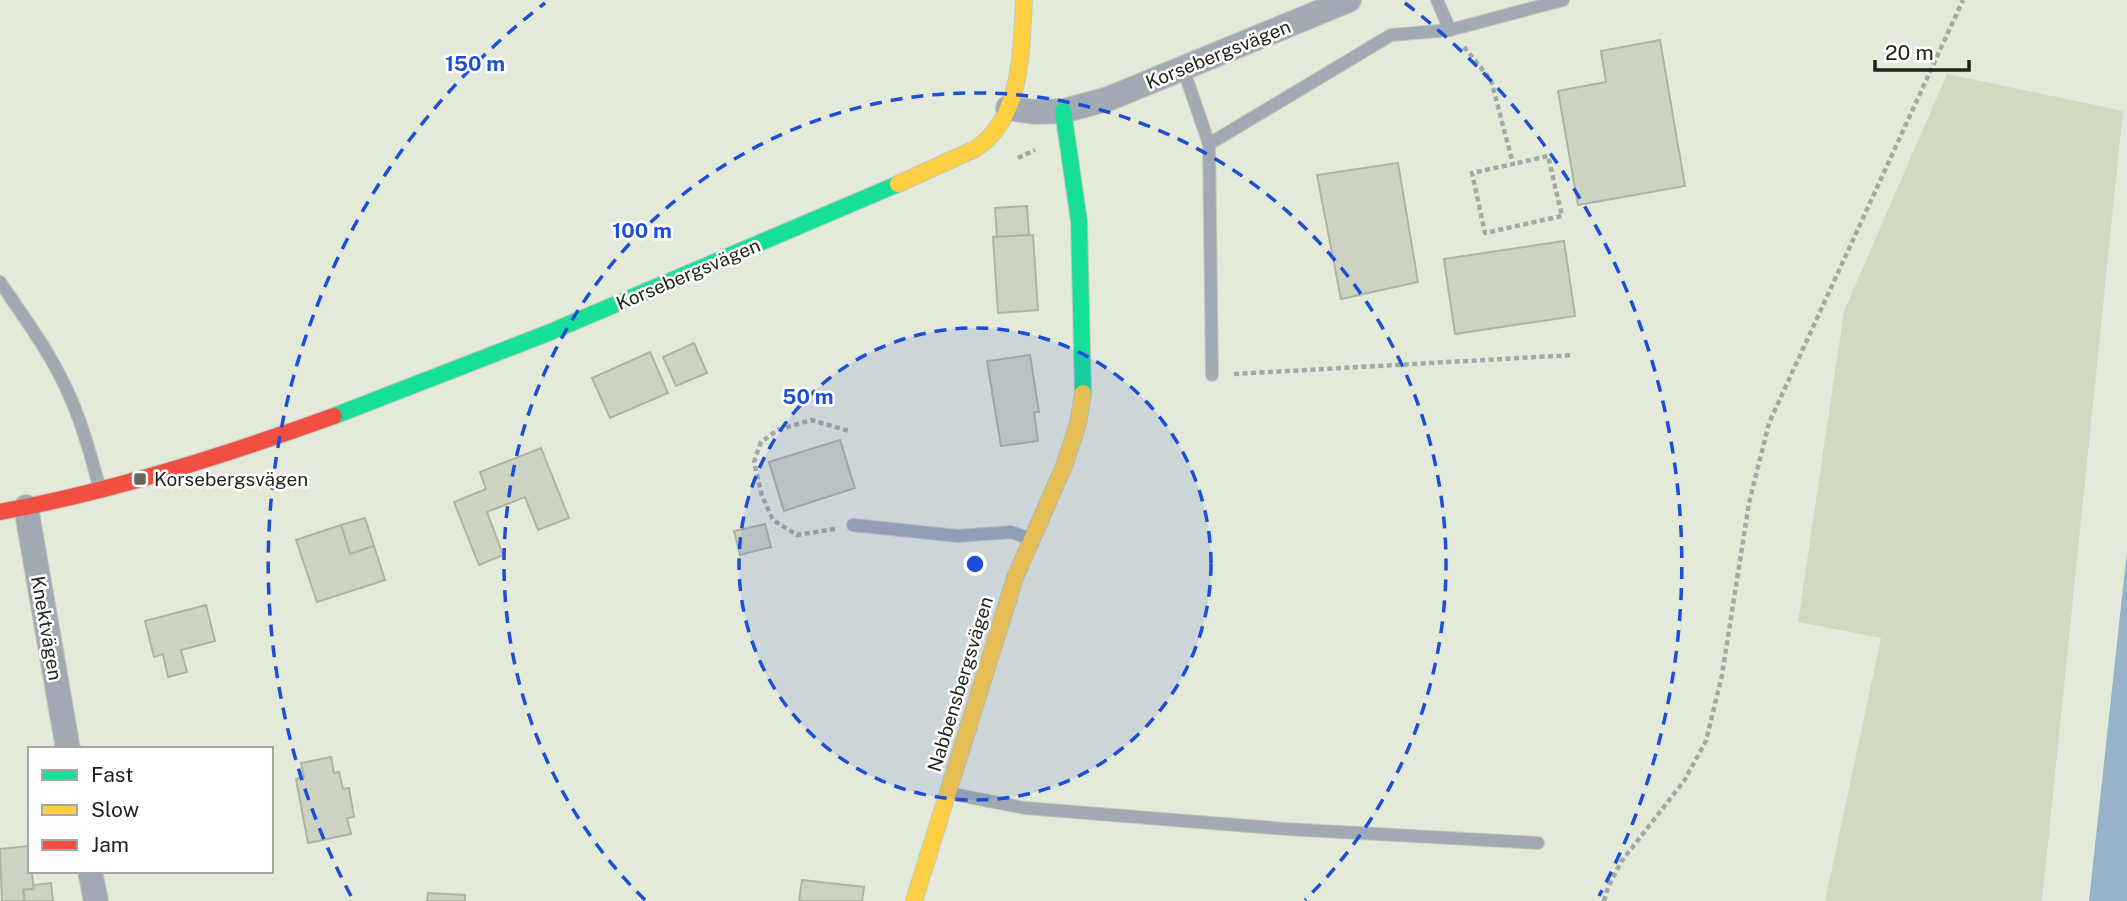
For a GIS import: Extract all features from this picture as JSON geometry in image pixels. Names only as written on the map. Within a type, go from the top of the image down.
[{"type":"street","points":[[1009,108],[1020,60],[1024,0]]},
{"type":"street","name":"Korsebergsvägen","points":[[0,512],[100,490],[284,435],[451,373],[961,157],[988,140],[1009,108],[1034,112],[1063,111],[1108,99],[1349,0]]},
{"type":"street","name":"Nabbensbergsvägen","points":[[914,901],[1015,578],[1064,466],[1078,424],[1084,390],[1079,222],[1063,111]]},
{"type":"street","name":"Knektvägen","points":[[26,508],[68,747]]},
{"type":"street","points":[[90,873],[96,901]]},
{"type":"lane","points":[[1437,0],[1450,30]]},
{"type":"lane","points":[[1209,144],[1391,35],[1450,30],[1563,0]]},
{"type":"lane","points":[[1183,68],[1209,144],[1212,375]]},
{"type":"lane","points":[[0,282],[66,387],[91,456],[100,490]]},
{"type":"lane","points":[[853,525],[958,536],[1011,532],[1032,539]]},
{"type":"lane","points":[[948,793],[1025,808],[1286,829],[1538,844]]},
{"type":"path","points":[[1604,901],[1621,862],[1684,781],[1706,741],[1721,675],[1749,503],[1769,423],[1963,0]]},
{"type":"path","points":[[1450,30],[1491,80],[1513,164]]},
{"type":"path","points":[[1548,156],[1562,216],[1485,233],[1472,173],[1513,164],[1548,156]]},
{"type":"path","points":[[1212,375],[1573,355]]},
{"type":"path","points":[[849,431],[811,420],[778,430],[761,442],[754,462],[762,496],[773,520],[797,535],[853,525]]},
{"type":"green space","points":[[1947,74],[2123,111],[2042,901],[1825,901],[1881,638],[1798,622],[1844,311]]},
{"type":"water","points":[[2127,551],[2127,901],[2089,901]]},
{"type":"building","points":[[1660,40],[1685,186],[1578,205],[1558,91],[1606,82],[1601,51]]},
{"type":"building","points":[[1398,163],[1418,282],[1341,299],[1317,175]]},
{"type":"building","points":[[1027,206],[1029,235],[997,237],[995,208]]},
{"type":"building","points":[[1033,235],[1038,310],[998,313],[993,237]]},
{"type":"building","points":[[1564,241],[1575,316],[1455,334],[1444,259]]},
{"type":"building","points":[[694,343],[707,373],[676,386],[663,357]]},
{"type":"building","points":[[650,352],[668,393],[610,418],[592,378]]},
{"type":"building","points":[[1030,355],[1039,412],[1034,412],[1038,441],[1001,446],[987,361]]},
{"type":"building","points":[[840,440],[855,488],[784,511],[769,462]]},
{"type":"building","points":[[541,448],[569,518],[538,530],[525,497],[487,512],[503,555],[479,565],[454,502],[486,489],[480,472]]},
{"type":"building","points":[[365,518],[374,546],[350,554],[341,525]]},
{"type":"building","points":[[765,524],[771,547],[740,555],[734,531]]},
{"type":"building","points":[[341,525],[350,554],[374,546],[385,580],[317,602],[296,540]]},
{"type":"building","points":[[206,605],[215,641],[181,650],[187,672],[168,677],[163,654],[154,657],[145,621]]},
{"type":"building","points":[[331,757],[334,773],[339,772],[343,789],[349,788],[354,817],[347,818],[351,834],[308,843],[296,779],[304,777],[301,763]]},
{"type":"building","points":[[28,846],[28,873],[32,873],[34,889],[23,890],[25,901],[2,901],[0,849]]},
{"type":"building","points":[[802,880],[864,887],[862,901],[799,901]]},
{"type":"building","points":[[51,883],[53,901],[25,901],[23,890],[34,889],[33,885]]},
{"type":"building","points":[[428,893],[465,895],[465,901],[427,901]]},
{"type":"traffic: fast","points":[[1063,111],[1079,221],[1083,393]]},
{"type":"traffic: fast","points":[[334,416],[548,333],[898,184]]},
{"type":"traffic: slow","points":[[898,184],[975,149],[991,136],[1002,120],[1011,101],[1020,61],[1024,0]]},
{"type":"traffic: slow","points":[[914,901],[1015,578],[1064,466],[1078,424],[1083,393]]},
{"type":"traffic: jam","points":[[0,512],[85,494],[169,471],[334,416]]},
{"type":"place","name":"Korsebergsvägen","points":[[140,479]]}]
